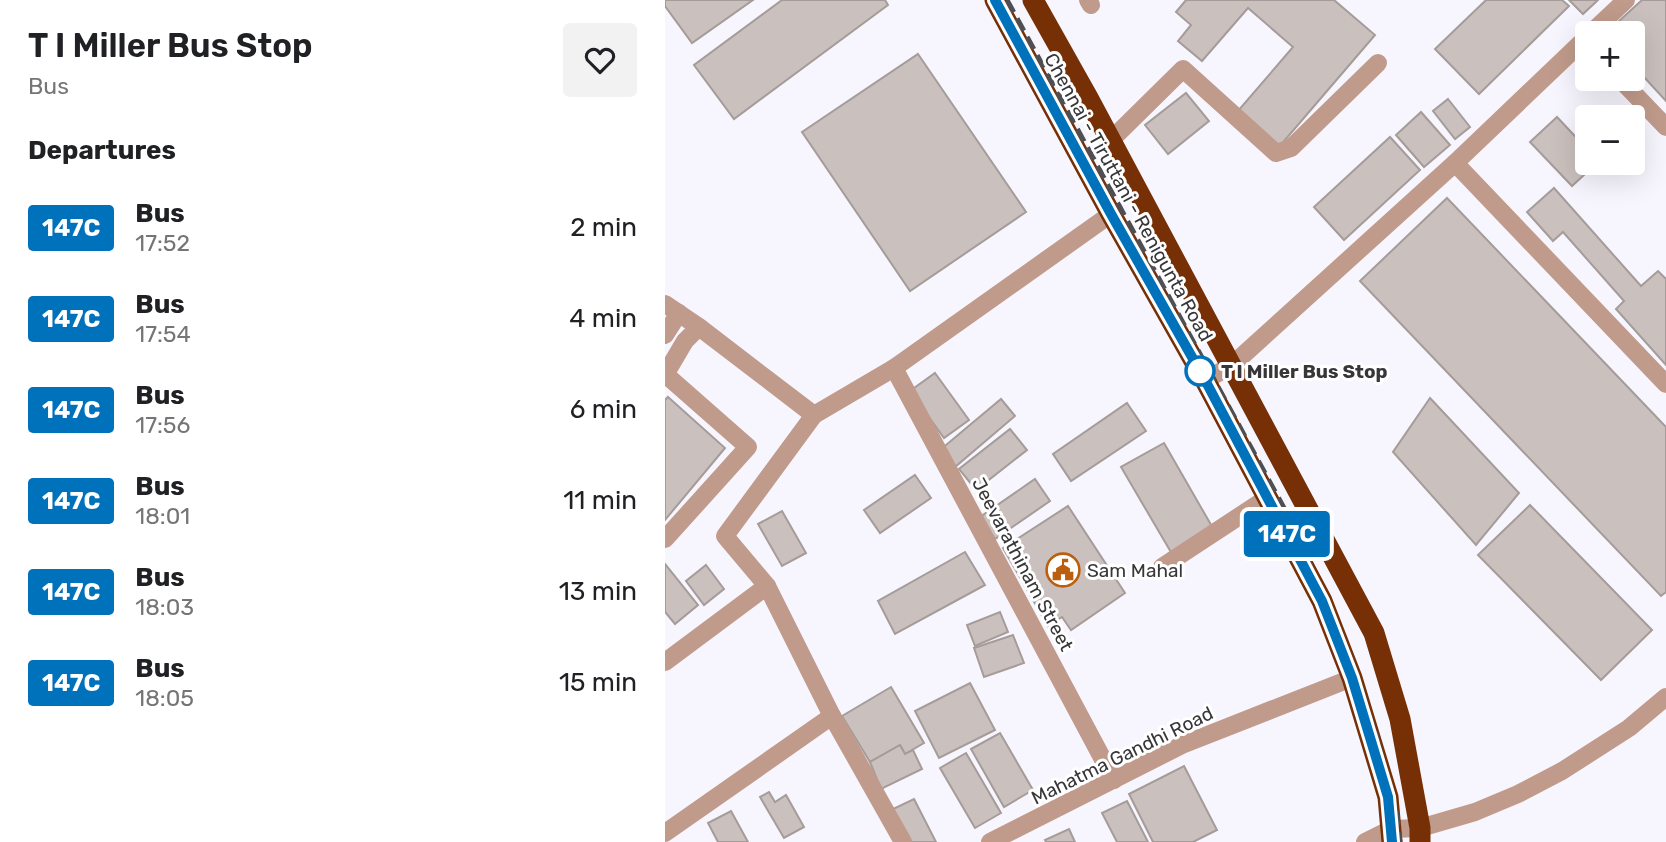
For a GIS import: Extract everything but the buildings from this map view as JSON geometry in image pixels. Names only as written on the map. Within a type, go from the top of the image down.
[{"type":"highway","name":"Chennai - Tiruttani - Renigunta Road","points":[[995,0],[1205,380],[1322,601],[1352,678],[1388,797],[1391,835]]},
{"type":"highway","name":"Chennai - Tiruttani - Renigunta Road","points":[[1033,0],[1111,140],[1374,633],[1400,719],[1420,835]]},
{"type":"street","points":[[1605,21],[1626,0]]},
{"type":"street","points":[[1205,380],[1231,366],[1575,50]]},
{"type":"street","points":[[1111,140],[1183,69],[1276,153],[1291,148],[1378,63]]},
{"type":"street","points":[[1632,91],[1666,127]]},
{"type":"street","points":[[1455,163],[1666,384]]},
{"type":"street","points":[[903,842],[832,716],[767,586],[725,536],[814,415],[894,368],[1111,214]]},
{"type":"street","points":[[665,335],[672,309],[814,415]]},
{"type":"street","points":[[665,539],[748,447],[665,374],[685,341],[699,327]]},
{"type":"street","name":"Jeevarathinam Street","points":[[894,368],[1114,780]]},
{"type":"street","points":[[1162,567],[1267,498]]},
{"type":"street","points":[[665,662],[767,586]]},
{"type":"street","name":"Mahatma Gandhi Road","points":[[990,842],[1182,745],[1352,678]]},
{"type":"street","points":[[1365,842],[1391,835],[1420,835],[1518,794],[1562,771],[1629,728],[1666,698]]},
{"type":"street","points":[[665,833],[832,716]]},
{"type":"railway","points":[[1007,0],[1296,530],[1361,690],[1397,815],[1400,842]]},
{"type":"bus line","name":"147C","points":[[995,0],[1205,380],[1322,601],[1352,678],[1388,797],[1392,842]]},
{"type":"place","name":"T I Miller Bus Stop","points":[[1200,371]]},
{"type":"place","name":"Sam Mahal","points":[[1063,570]]}]
